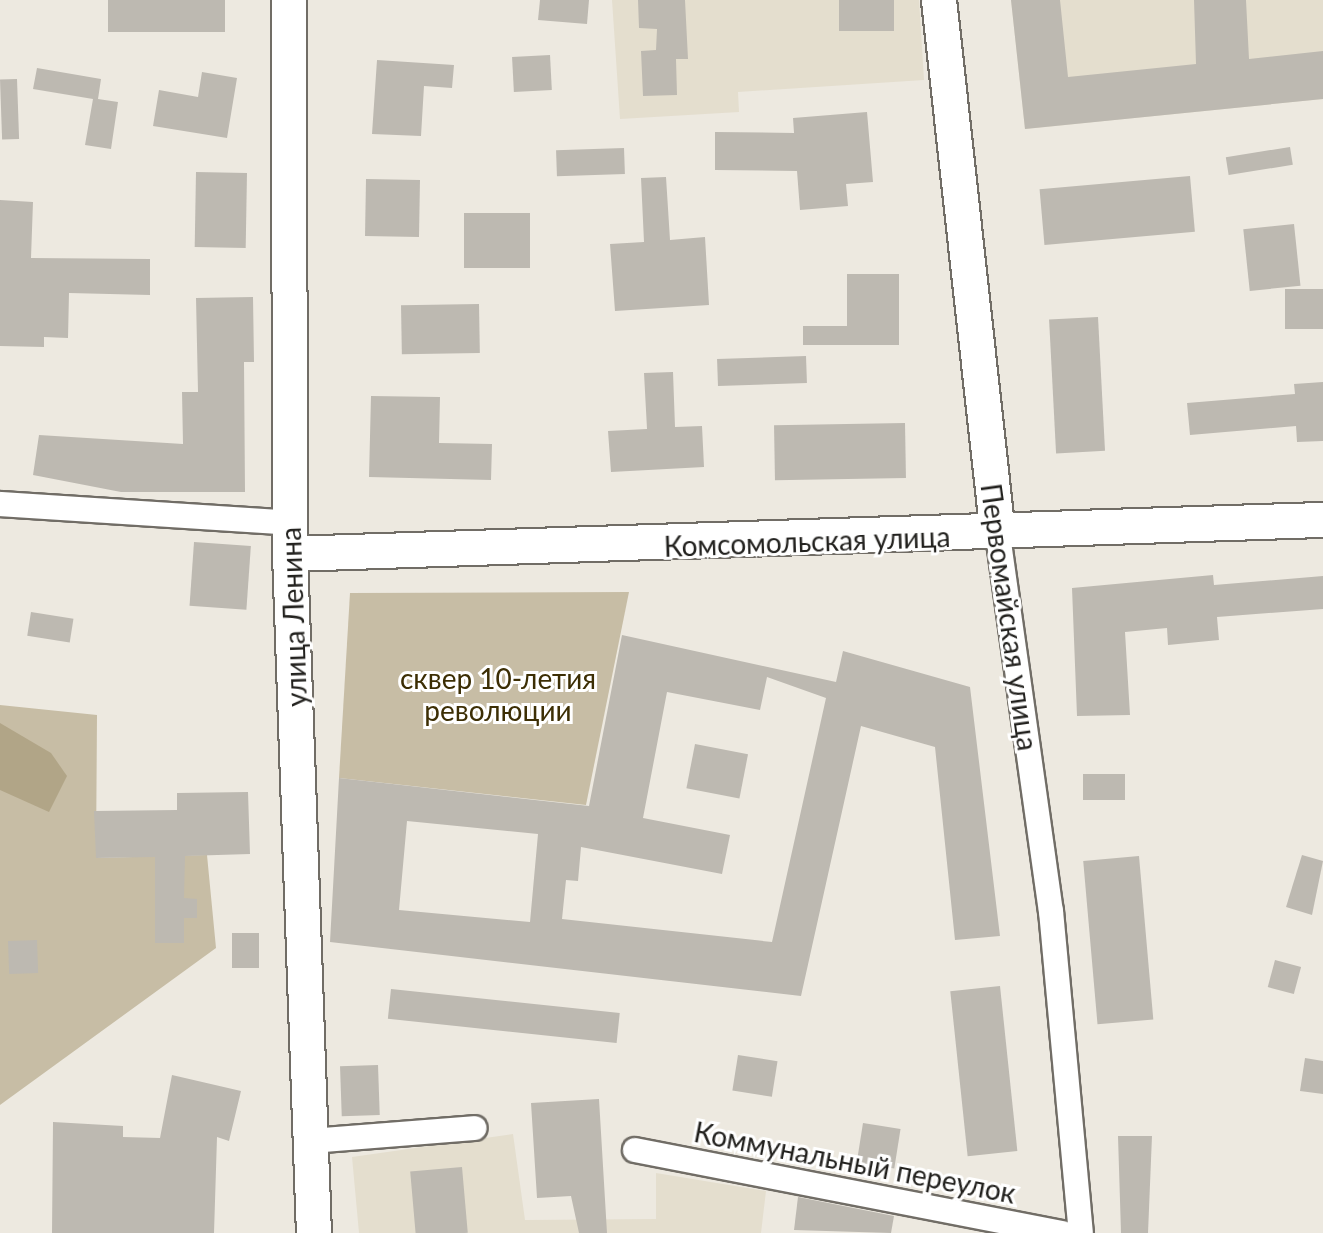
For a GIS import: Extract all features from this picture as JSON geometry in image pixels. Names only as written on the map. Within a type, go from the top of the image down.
[{"type":"street","name":"улица Ленина","points":[[289,0],[290,539],[314,1233]]},
{"type":"street","name":"Первомайская улица","points":[[939,0],[998,535],[1051,911],[1081,1233]]},
{"type":"street","name":"Комсомольская улица","points":[[0,504],[290,539],[998,535],[1323,520]]},
{"type":"street","points":[[310,1141],[474,1128]]},
{"type":"street","name":"Коммунальный переулок","points":[[635,1150],[1063,1233]]},
{"type":"shaded area","points":[[612,0],[919,0],[924,80],[738,92],[739,112],[620,119]]},
{"type":"shaded area","points":[[1011,0],[1323,0],[1323,99],[1025,129]]},
{"type":"shaded area","points":[[0,723],[51,753],[67,776],[49,812],[0,790]]},
{"type":"shaded area","points":[[513,1134],[525,1220],[656,1219],[656,1173],[766,1191],[761,1233],[359,1233],[352,1157]]},
{"type":"green space","name":"сквер 10-летия революции","points":[[629,592],[586,805],[339,778],[350,593]]},
{"type":"green space","points":[[0,705],[97,715],[96,858],[207,855],[216,948],[0,1105]]},
{"type":"building","points":[[108,0],[225,0],[225,32],[108,32]]},
{"type":"building","points":[[540,0],[589,0],[587,24],[538,20]]},
{"type":"building","points":[[638,0],[685,0],[688,59],[676,59],[677,95],[643,96],[641,51],[656,50],[657,29],[639,28]]},
{"type":"building","points":[[839,0],[894,0],[894,31],[839,31]]},
{"type":"building","points":[[1011,0],[1060,0],[1068,77],[1196,64],[1194,0],[1246,0],[1249,59],[1323,51],[1323,99],[1025,129]]},
{"type":"building","points":[[550,55],[552,90],[514,92],[512,57]]},
{"type":"building","points":[[377,60],[454,65],[452,88],[424,86],[421,136],[372,134]]},
{"type":"building","points":[[37,68],[101,79],[98,99],[118,102],[111,149],[85,145],[93,99],[33,89]]},
{"type":"building","points":[[202,72],[237,78],[227,138],[153,126],[159,90],[198,97]]},
{"type":"building","points":[[17,79],[19,139],[2,140],[0,80]]},
{"type":"building","points":[[867,112],[873,182],[846,184],[848,206],[800,210],[797,171],[715,170],[715,132],[794,133],[793,118]]},
{"type":"building","points":[[1290,147],[1293,165],[1229,175],[1226,157]]},
{"type":"building","points":[[624,148],[625,174],[557,176],[556,150]]},
{"type":"building","points":[[196,172],[247,173],[246,248],[195,247]]},
{"type":"building","points":[[1190,176],[1195,232],[1044,245],[1040,189]]},
{"type":"building","points":[[666,177],[670,240],[705,237],[709,305],[615,311],[610,244],[644,242],[641,178]]},
{"type":"building","points":[[366,179],[420,180],[419,237],[365,236]]},
{"type":"building","points":[[0,200],[33,202],[31,258],[150,259],[150,295],[69,293],[68,338],[44,337],[44,347],[0,346]]},
{"type":"building","points":[[464,213],[530,213],[530,268],[464,268]]},
{"type":"building","points":[[1294,224],[1300,286],[1250,291],[1243,229]]},
{"type":"building","points":[[847,274],[899,274],[899,345],[803,345],[803,326],[847,326]]},
{"type":"building","points":[[1285,289],[1323,289],[1323,329],[1285,329]]},
{"type":"building","points":[[253,297],[254,362],[244,362],[245,492],[121,492],[33,475],[39,435],[183,444],[182,392],[198,392],[196,298]]},
{"type":"building","points":[[479,304],[480,353],[402,354],[401,305]]},
{"type":"building","points":[[1098,317],[1105,451],[1056,453],[1049,320]]},
{"type":"building","points":[[806,356],[807,383],[718,386],[717,359]]},
{"type":"building","points":[[673,372],[675,427],[702,426],[704,467],[611,472],[608,431],[647,429],[644,373]]},
{"type":"building","points":[[1323,382],[1323,441],[1297,442],[1296,426],[1190,435],[1187,403],[1295,394],[1294,384]]},
{"type":"building","points":[[371,396],[440,397],[439,443],[492,444],[491,480],[369,477]]},
{"type":"building","points":[[905,423],[906,478],[775,480],[774,425]]},
{"type":"building","points":[[194,542],[251,546],[246,610],[190,606]]},
{"type":"building","points":[[1213,575],[1214,585],[1323,576],[1323,609],[1217,617],[1219,640],[1168,645],[1167,628],[1125,632],[1130,715],[1077,716],[1072,588]]},
{"type":"building","points":[[31,612],[73,619],[70,642],[27,636]]},
{"type":"building","points":[[622,635],[836,682],[843,651],[970,687],[1000,936],[955,940],[935,747],[861,726],[801,996],[330,942],[339,778],[589,806]],"holes":[[[767,677],[826,698],[772,942],[562,919],[566,880],[578,881],[581,847],[722,874],[730,835],[643,818],[667,692],[760,710]],[[407,821],[538,834],[530,922],[399,910]]]},
{"type":"building","points":[[695,744],[748,754],[739,798],[686,788]]},
{"type":"building","points":[[1083,774],[1125,774],[1125,800],[1083,800]]},
{"type":"building","points":[[248,792],[250,854],[185,856],[184,898],[197,899],[197,918],[184,918],[184,943],[155,943],[155,857],[96,858],[94,811],[177,810],[177,793]]},
{"type":"building","points":[[1302,855],[1323,861],[1312,915],[1286,907]]},
{"type":"building","points":[[1139,856],[1153,1019],[1098,1024],[1083,861]]},
{"type":"building","points":[[232,933],[259,933],[259,968],[232,968]]},
{"type":"building","points":[[37,940],[38,973],[9,974],[8,941]]},
{"type":"building","points":[[1275,960],[1301,967],[1294,994],[1268,987]]},
{"type":"building","points":[[1000,986],[1017,1151],[968,1156],[950,991]]},
{"type":"building","points":[[391,989],[620,1013],[617,1043],[388,1019]]},
{"type":"building","points":[[738,1055],[778,1061],[772,1097],[732,1091]]},
{"type":"building","points":[[1305,1058],[1323,1061],[1323,1094],[1300,1091]]},
{"type":"building","points":[[378,1065],[380,1115],[342,1116],[340,1066]]},
{"type":"building","points":[[172,1075],[241,1091],[229,1141],[217,1137],[214,1233],[52,1233],[53,1122],[123,1126],[123,1137],[160,1138]]},
{"type":"building","points":[[599,1099],[607,1233],[579,1233],[571,1196],[537,1198],[531,1103]]},
{"type":"building","points":[[863,1123],[901,1129],[894,1168],[857,1163]]},
{"type":"building","points":[[1118,1136],[1152,1136],[1148,1233],[1121,1233]]},
{"type":"building","points":[[462,1167],[468,1233],[416,1233],[410,1172]]},
{"type":"building","points":[[798,1197],[894,1216],[891,1233],[794,1230]]}]
